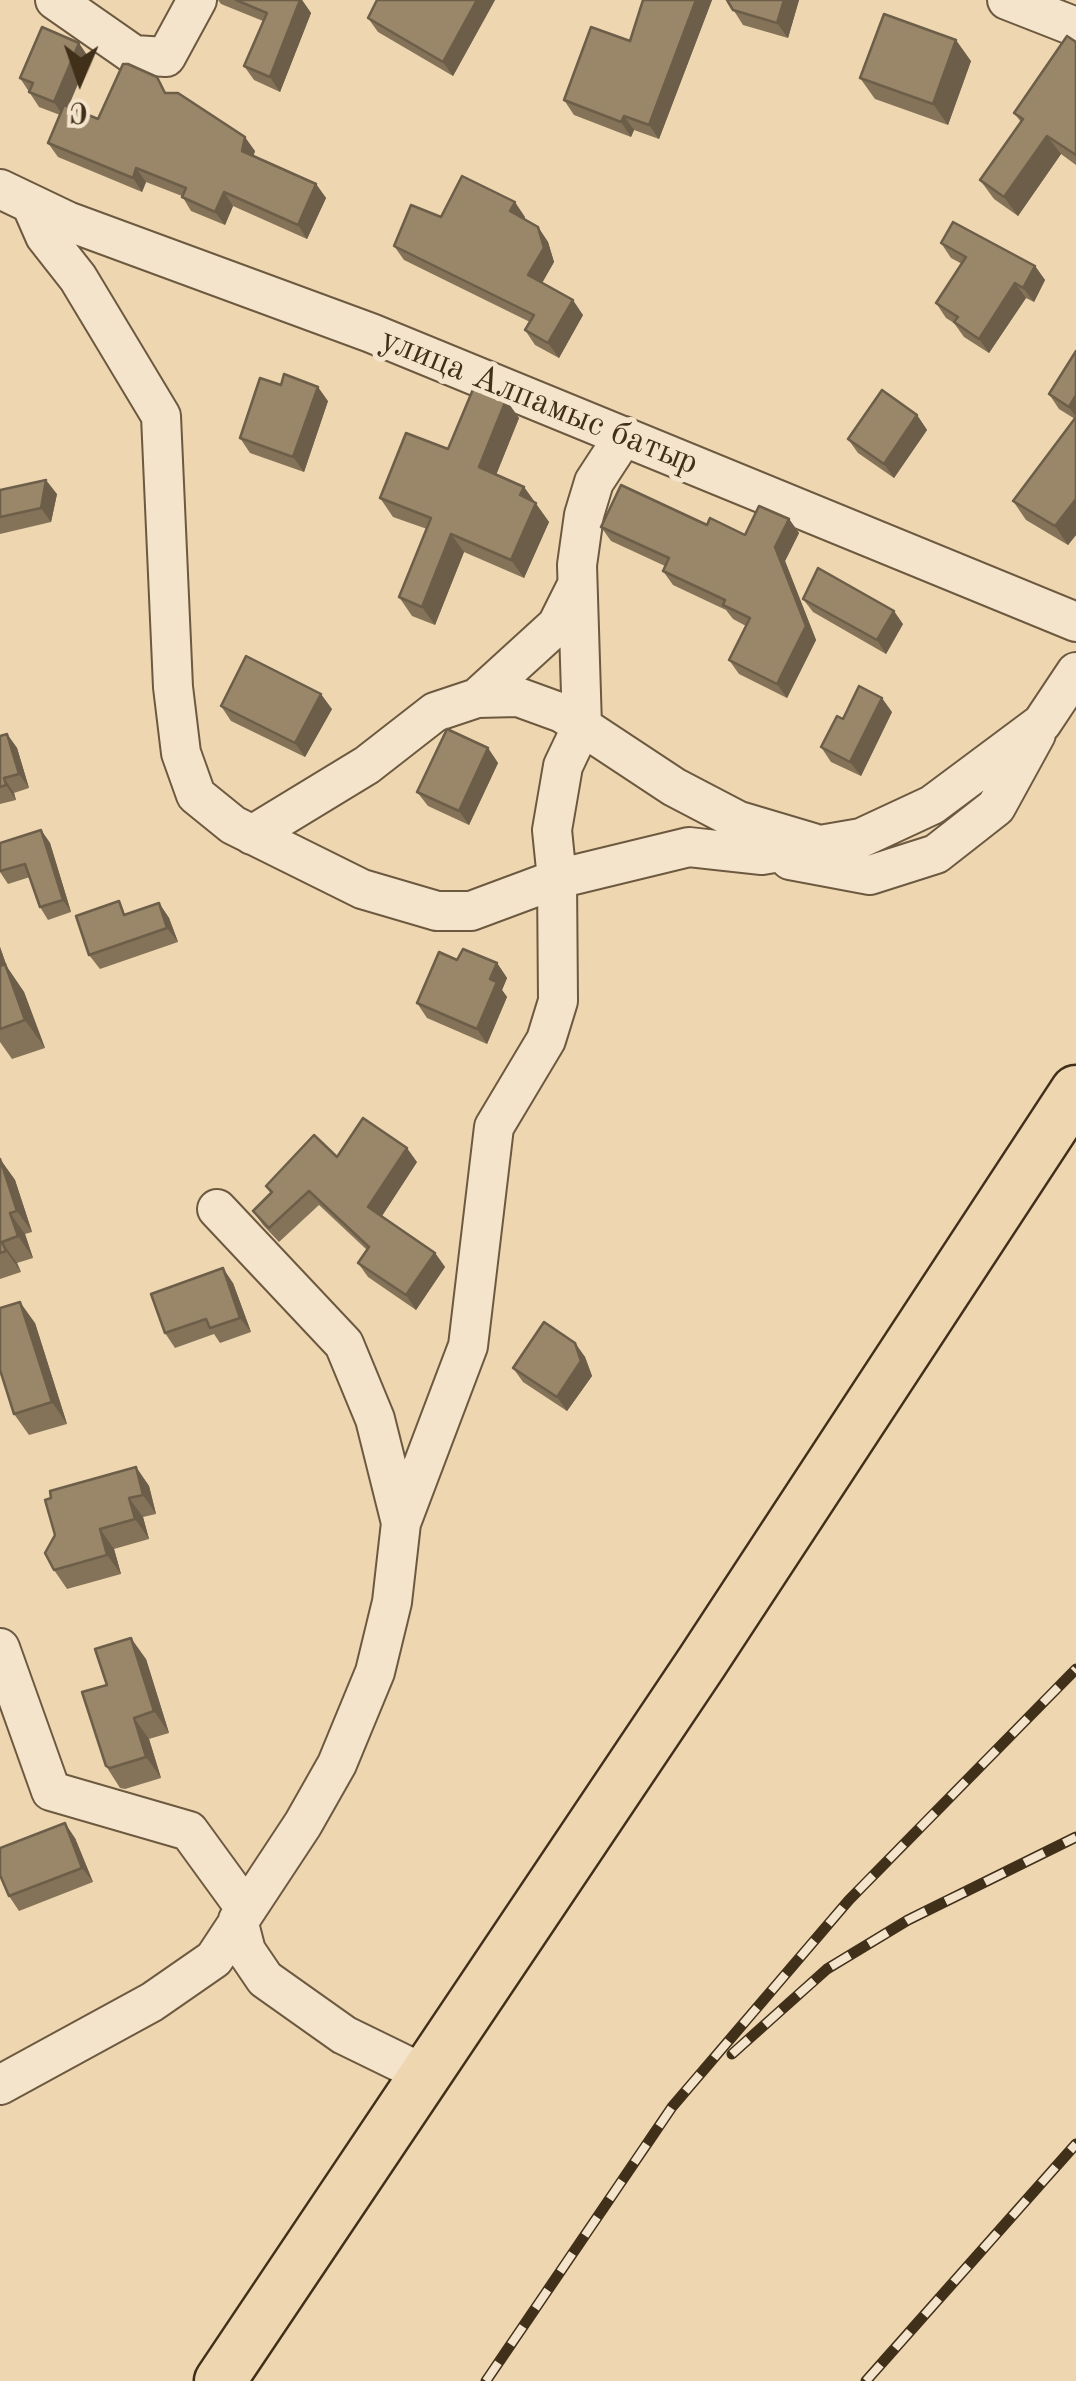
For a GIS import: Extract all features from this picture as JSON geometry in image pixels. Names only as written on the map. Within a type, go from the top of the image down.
[{"type":"main road","points":[[220,2381],[1076,1091]]},
{"type":"street","points":[[54,0],[134,55],[166,57],[196,0]]},
{"type":"street","points":[[1007,0],[1076,27]]},
{"type":"street","points":[[16,197],[78,278],[160,416],[166,565],[181,753],[196,795],[252,835],[362,890],[437,911],[472,911],[557,879],[689,847],[870,874],[936,854],[996,807],[1042,723],[1076,672]]},
{"type":"street","name":"улица Алпамыс батыр","points":[[16,197],[624,436],[1076,622]]},
{"type":"street","points":[[0,2086],[152,2002],[214,1958],[328,1779],[376,1672],[392,1602],[402,1523],[468,1346],[494,1127],[546,1040],[558,1002],[557,879],[552,830],[563,766],[582,726],[578,582],[584,515],[594,482],[624,436]]},
{"type":"street","points":[[478,698],[557,625],[578,582]]},
{"type":"street","points":[[252,835],[366,766],[434,712],[478,698],[518,698],[562,713],[674,787],[739,821],[820,845]]},
{"type":"street","points":[[762,855],[861,838],[932,805],[1042,723]]},
{"type":"street","points":[[216,1209],[344,1344],[375,1419],[402,1523]]},
{"type":"street","points":[[0,1648],[51,1792],[188,1831],[242,1914],[246,1951],[265,1980],[344,2036],[426,2075]]},
{"type":"building","points":[[236,0],[300,0],[270,77],[244,66],[267,13]]},
{"type":"building","points":[[377,0],[477,0],[443,62],[368,18]]},
{"type":"building","points":[[643,0],[696,0],[649,125],[624,116],[621,122],[564,100],[591,27],[630,41]]},
{"type":"building","points":[[727,0],[784,0],[777,23],[733,10]]},
{"type":"building","points":[[884,14],[956,40],[933,104],[860,78]]},
{"type":"building","points":[[42,27],[79,43],[54,102],[29,92],[33,83],[20,78]]},
{"type":"building","points":[[1067,36],[1076,42],[1076,155],[1047,136],[1004,197],[980,180],[1023,119],[1014,113]]},
{"type":"building","points":[[123,64],[157,77],[165,93],[178,93],[245,137],[242,151],[316,184],[298,225],[224,192],[215,212],[182,197],[186,188],[136,168],[133,178],[48,143],[64,105],[98,119]]},
{"type":"building","points":[[462,176],[515,202],[510,211],[538,227],[544,248],[528,275],[573,300],[548,343],[525,330],[534,315],[394,246],[411,205],[441,217]]},
{"type":"building","points":[[953,222],[1035,266],[1023,288],[1015,283],[979,339],[954,322],[958,317],[936,303],[966,257],[941,243]]},
{"type":"building","points":[[1076,351],[1076,395],[1069,407],[1049,394]]},
{"type":"building","points":[[284,374],[318,387],[293,457],[240,438],[260,378],[281,385]]},
{"type":"building","points":[[474,387],[506,400],[479,467],[524,487],[520,495],[536,503],[511,560],[451,534],[422,607],[399,597],[431,518],[380,498],[406,433],[448,449]]},
{"type":"building","points":[[882,390],[917,415],[884,464],[848,439]]},
{"type":"building","points":[[1076,417],[1076,499],[1055,526],[1013,501]]},
{"type":"building","points":[[46,480],[41,508],[0,517],[0,490]]},
{"type":"building","points":[[621,485],[707,525],[710,518],[745,535],[759,506],[789,519],[775,547],[806,626],[777,684],[729,660],[750,618],[723,605],[725,600],[663,571],[669,558],[601,527]]},
{"type":"building","points":[[818,568],[894,611],[877,640],[803,599]]},
{"type":"building","points":[[246,656],[321,694],[295,743],[221,706]]},
{"type":"building","points":[[859,686],[882,698],[850,762],[821,747],[837,716],[843,719]]},
{"type":"building","points":[[447,729],[488,748],[459,811],[417,792]]},
{"type":"building","points":[[7,734],[19,774],[4,778],[6,785],[0,787],[0,736]]},
{"type":"building","points":[[41,830],[63,900],[40,907],[25,864],[0,871],[0,843]]},
{"type":"building","points":[[119,901],[124,915],[159,903],[167,928],[89,955],[76,916]]},
{"type":"building","points":[[463,949],[497,963],[490,979],[497,982],[477,1029],[417,1003],[439,952],[457,960]]},
{"type":"building","points":[[5,964],[25,1020],[0,1029],[0,966]]},
{"type":"building","points":[[363,1118],[407,1148],[368,1207],[435,1253],[406,1295],[358,1263],[369,1247],[309,1191],[269,1228],[253,1211],[272,1192],[266,1186],[314,1135],[337,1157]]},
{"type":"building","points":[[0,1159],[17,1211],[10,1213],[18,1236],[2,1242],[6,1251],[0,1253]]},
{"type":"building","points":[[223,1268],[240,1318],[210,1328],[206,1319],[165,1333],[151,1294]]},
{"type":"building","points":[[20,1302],[52,1402],[14,1414],[0,1370],[0,1308]]},
{"type":"building","points":[[544,1322],[575,1343],[581,1361],[557,1397],[513,1368]]},
{"type":"building","points":[[136,1467],[143,1495],[129,1498],[135,1519],[100,1529],[107,1555],[54,1570],[45,1553],[55,1535],[45,1500],[51,1498],[50,1491]]},
{"type":"building","points":[[131,1638],[154,1711],[134,1718],[146,1757],[110,1768],[106,1766],[82,1692],[107,1685],[95,1649]]},
{"type":"building","points":[[65,1823],[82,1868],[9,1896],[0,1875],[0,1848]]},
{"type":"railway","points":[[486,2381],[672,2107],[849,1900],[1076,1669]]},
{"type":"railway","points":[[732,2054],[827,1969],[908,1920],[1076,1837]]},
{"type":"railway","points":[[866,2381],[1076,2144]]}]
